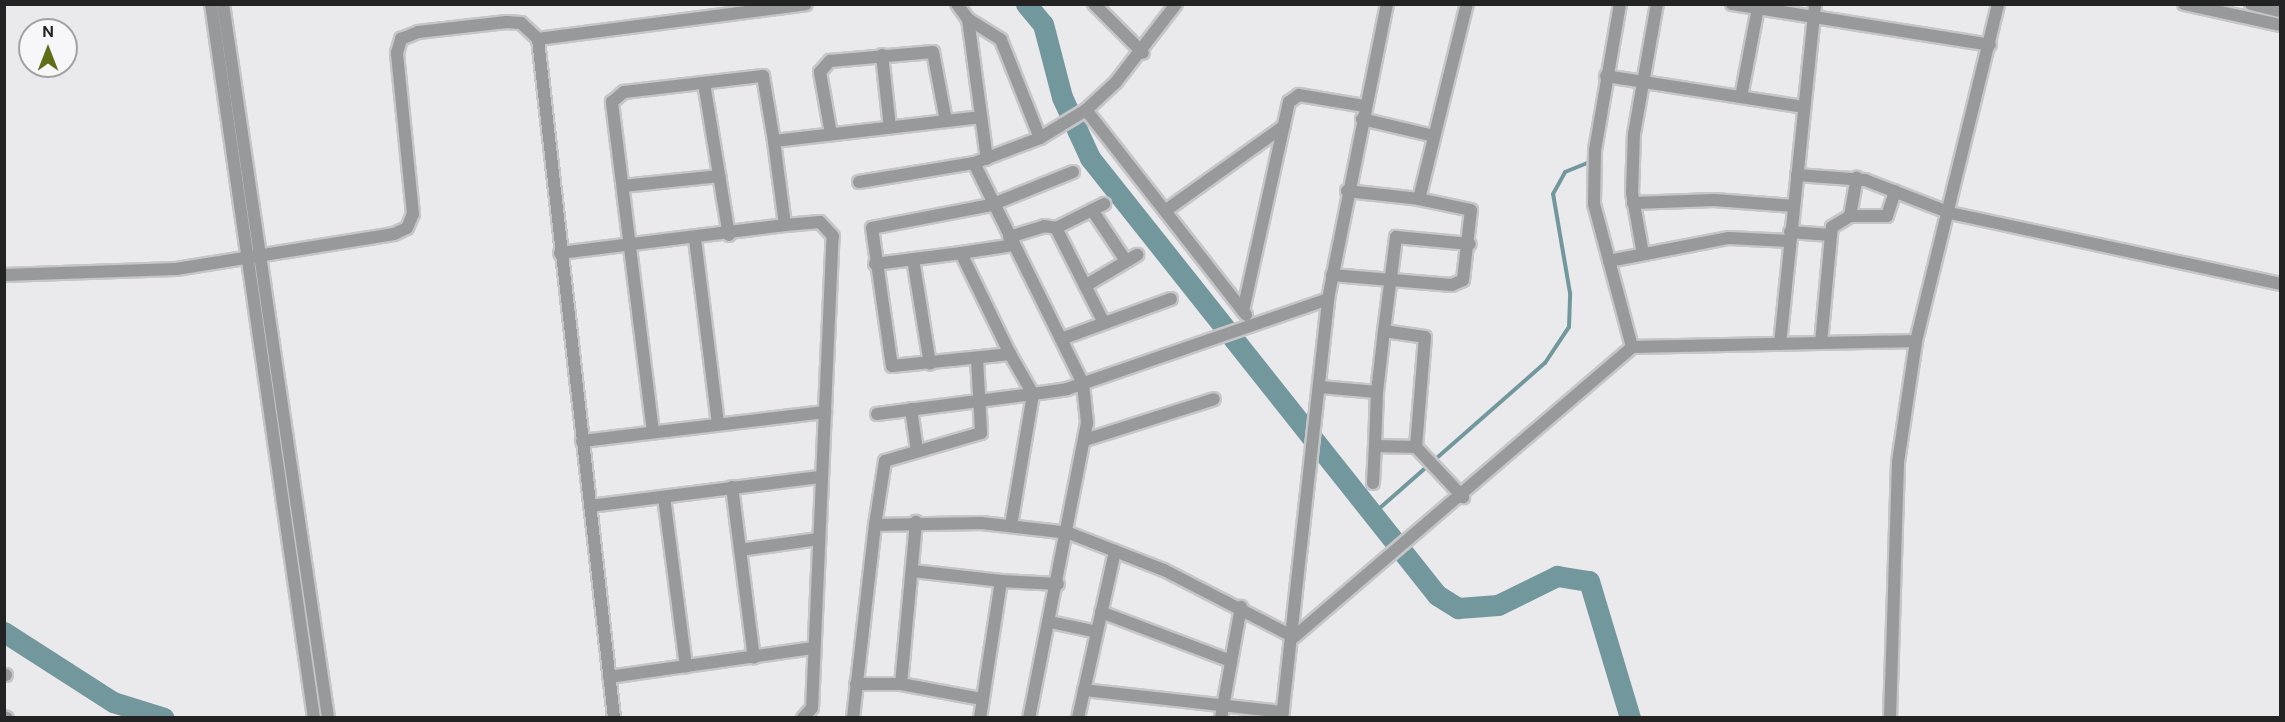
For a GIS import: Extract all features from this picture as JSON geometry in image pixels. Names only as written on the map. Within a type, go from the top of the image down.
[{"type":"street","points":[[211,4],[314,717]]},
{"type":"street","points":[[223,4],[263,254],[328,717]]},
{"type":"street","points":[[538,39],[807,4]]},
{"type":"street","points":[[957,4],[968,19],[1001,40],[1044,136]]},
{"type":"street","points":[[1094,4],[1143,52]]},
{"type":"street","points":[[859,182],[974,163],[1044,136],[1082,114],[1143,52],[1176,4]]},
{"type":"street","points":[[1084,690],[1222,711],[1283,715],[1294,638],[1328,299],[1347,191],[1387,4]]},
{"type":"street","points":[[1419,199],[1467,4]]},
{"type":"street","points":[[1620,4],[1606,76],[1594,204],[1632,347]]},
{"type":"street","points":[[1643,254],[1634,203],[1634,134],[1657,4]]},
{"type":"street","points":[[1732,4],[1758,8],[1814,10],[1990,45]]},
{"type":"street","points":[[1890,717],[1898,462],[1916,341],[1950,213],[1998,4]]},
{"type":"street","points":[[2184,4],[2274,23],[2275,8],[2251,4]]},
{"type":"street","points":[[1741,97],[1758,8]]},
{"type":"street","points":[[1780,344],[1814,10]]},
{"type":"street","points":[[968,19],[987,159]]},
{"type":"street","points":[[4,275],[176,269],[249,255],[394,234],[407,228],[413,214],[397,53],[401,39],[418,32],[506,22],[521,23],[538,39],[560,253],[614,717]]},
{"type":"street","points":[[831,134],[822,66],[882,55],[933,52],[946,121]]},
{"type":"street","points":[[882,55],[890,128]]},
{"type":"street","points":[[652,432],[612,102],[616,95],[763,76],[785,225]]},
{"type":"street","points":[[1606,76],[1804,107]]},
{"type":"street","points":[[704,83],[729,235]]},
{"type":"street","points":[[1243,310],[1289,102],[1299,95],[1365,106]]},
{"type":"street","points":[[1082,114],[1165,211],[1254,325]]},
{"type":"street","points":[[774,141],[980,117]]},
{"type":"street","points":[[1362,119],[1434,136]]},
{"type":"street","points":[[1165,211],[1284,126]]},
{"type":"street","points":[[974,163],[991,205],[1012,241],[1083,384],[1085,440],[1069,533],[1029,717]]},
{"type":"street","points":[[1010,354],[899,367],[888,361],[872,228],[991,205],[1072,172]]},
{"type":"street","points":[[1797,175],[1857,178],[1896,190],[1950,213],[2280,284]]},
{"type":"street","points":[[623,186],[719,176]]},
{"type":"street","points":[[1850,216],[1857,178]]},
{"type":"street","points":[[1821,343],[1830,235],[1833,227],[1850,216],[1887,216],[1896,190]]},
{"type":"street","points":[[1332,275],[1459,284],[1466,276],[1471,210],[1419,199],[1347,191]]},
{"type":"street","points":[[1634,203],[1794,206]]},
{"type":"street","points":[[875,264],[961,254],[1012,241],[1044,226],[1056,228],[1104,204]]},
{"type":"street","points":[[1085,286],[1132,258],[1092,210]]},
{"type":"street","points":[[560,253],[729,235],[785,225],[820,222],[833,237],[812,648],[812,708],[803,717]]},
{"type":"street","points":[[1056,228],[1104,323]]},
{"type":"street","points":[[1373,483],[1377,392],[1390,280],[1399,235],[1470,244]]},
{"type":"street","points":[[1609,261],[1729,238],[1830,235]]},
{"type":"street","points":[[695,239],[718,424]]},
{"type":"street","points":[[961,254],[1010,354],[1033,394],[1011,525]]},
{"type":"street","points":[[913,259],[930,364]]},
{"type":"street","points":[[1061,339],[1171,299]]},
{"type":"street","points":[[878,414],[1033,394],[1083,384],[1328,299]]},
{"type":"street","points":[[1384,331],[1419,334],[1427,345],[1420,451]]},
{"type":"street","points":[[1294,638],[1463,497],[1632,347],[1916,341]]},
{"type":"street","points":[[853,717],[875,525],[885,460],[917,450],[974,439],[981,432],[977,358]]},
{"type":"street","points":[[1320,387],[1377,392]]},
{"type":"street","points":[[1085,440],[1214,399]]},
{"type":"street","points":[[911,409],[917,450]]},
{"type":"street","points":[[582,441],[825,412]]},
{"type":"street","points":[[1375,446],[1420,451],[1463,497]]},
{"type":"street","points":[[590,506],[821,477]]},
{"type":"street","points":[[732,488],[754,658]]},
{"type":"street","points":[[664,497],[686,667]]},
{"type":"street","points":[[875,525],[916,522],[1011,525],[1069,533],[1240,607],[1294,638]]},
{"type":"street","points":[[901,684],[916,522]]},
{"type":"street","points":[[740,550],[818,539]]},
{"type":"street","points":[[1078,717],[1115,551]]},
{"type":"street","points":[[913,571],[1001,581],[1058,584]]},
{"type":"street","points":[[980,717],[1001,581]]},
{"type":"street","points":[[1222,711],[1240,607]]},
{"type":"street","points":[[1101,612],[1231,661]]},
{"type":"street","points":[[1050,622],[1097,632]]},
{"type":"street","points":[[609,677],[812,648]]},
{"type":"street","points":[[856,684],[901,684],[981,699]]},
{"type":"waterway","points":[[1026,4],[1043,24],[1062,97],[1090,158],[1437,595],[1458,608],[1498,605],[1557,576],[1589,581],[1630,718]]},
{"type":"waterway","points":[[1373,514],[1545,363],[1569,327],[1570,293],[1553,194],[1565,172],[1587,163]]},
{"type":"waterway","points":[[4,632],[113,702],[164,718]]}]
